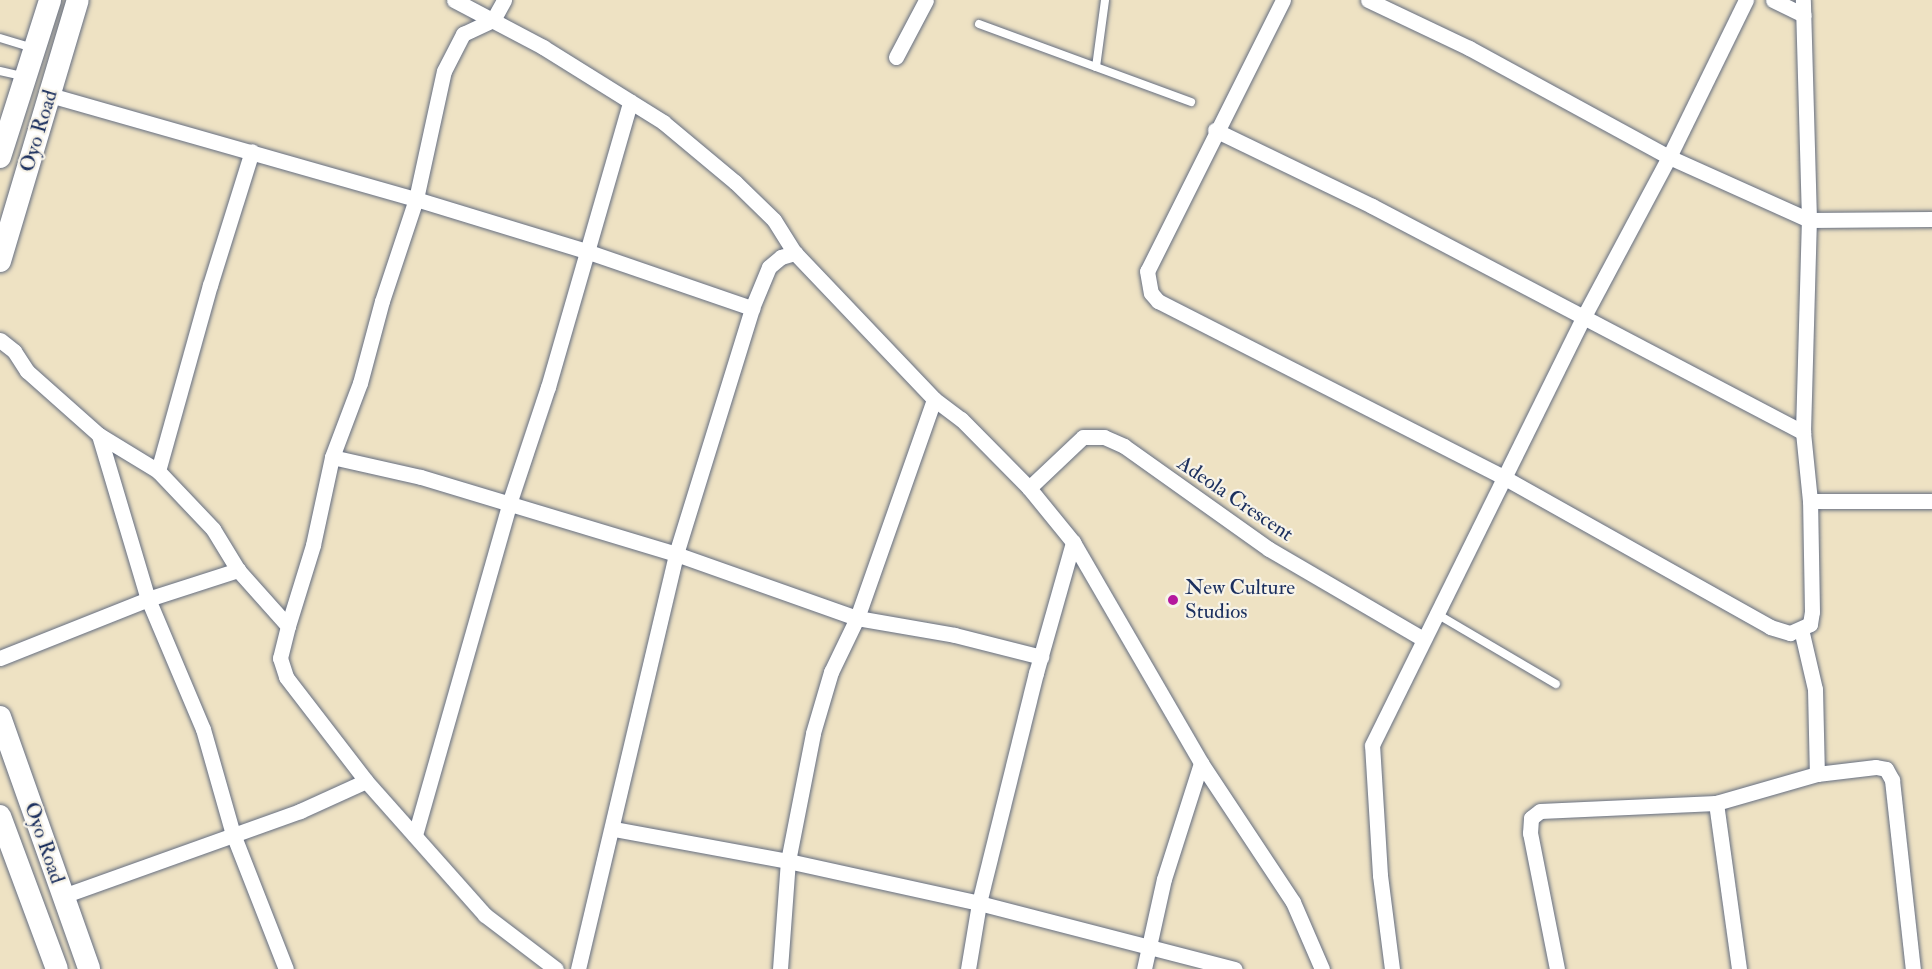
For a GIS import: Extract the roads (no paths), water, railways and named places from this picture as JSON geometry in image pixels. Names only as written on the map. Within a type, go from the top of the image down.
[{"type":"main road","name":"Oyo Road","points":[[0,157],[50,0]]},
{"type":"main road","name":"Oyo Road","points":[[0,261],[78,0]]},
{"type":"main road","name":"Oyo Road","points":[[0,717],[89,969]]},
{"type":"main road","name":"Oyo Road","points":[[0,816],[57,969]]},
{"type":"street","points":[[454,0],[493,20],[663,123],[735,182],[774,220],[795,253],[934,399],[961,419],[1030,486],[1073,542],[1201,763],[1293,902],[1322,969]]},
{"type":"street","points":[[504,0],[493,20],[463,34],[444,72],[416,199],[382,301],[360,383],[332,457],[313,545],[288,626],[280,669],[366,781],[485,915],[556,969]]},
{"type":"street","points":[[896,57],[926,0]]},
{"type":"street","points":[[1283,0],[1215,130],[1147,272],[1151,293],[1158,301],[1505,478],[1770,627],[1790,633],[1810,624],[1812,612],[1810,501],[1803,432],[1809,220],[1803,8],[1773,0]]},
{"type":"street","points":[[1368,0],[1469,48],[1669,157],[1809,220],[1932,219]]},
{"type":"street","points":[[1392,969],[1371,761],[1381,722],[1583,318],[1669,157],[1746,0]]},
{"type":"street","points":[[50,95],[416,199],[586,251],[752,308]]},
{"type":"street","points":[[415,834],[509,504],[548,387],[630,102]]},
{"type":"street","points":[[1215,130],[1372,206],[1803,432]]},
{"type":"street","points":[[158,471],[210,285],[252,151]]},
{"type":"street","points":[[578,969],[614,829],[638,703],[676,554],[752,308],[769,267],[781,257],[795,253]]},
{"type":"street","points":[[0,340],[14,351],[27,371],[99,435],[158,471],[213,529],[238,570],[288,626]]},
{"type":"street","points":[[780,969],[789,861],[813,732],[831,672],[857,618],[934,399]]},
{"type":"street","points":[[99,435],[148,599],[203,729],[233,834],[286,969]]},
{"type":"street","name":"Adeola Crescent","points":[[1030,486],[1083,437],[1104,437],[1124,446],[1269,549],[1423,639]]},
{"type":"street","points":[[332,457],[421,477],[676,554],[857,618],[955,635],[1041,657]]},
{"type":"street","points":[[1810,501],[1932,501]]},
{"type":"street","points":[[968,969],[979,903],[1041,657],[1073,542]]},
{"type":"street","points":[[0,658],[148,599],[238,570]]},
{"type":"street","points":[[1801,629],[1815,689],[1816,774]]},
{"type":"street","points":[[1144,969],[1164,879],[1201,763]]},
{"type":"street","points":[[1557,969],[1530,833],[1531,818],[1540,811],[1716,803],[1816,774],[1876,766],[1886,769],[1892,780],[1913,969]]},
{"type":"street","points":[[63,896],[300,811],[366,781]]},
{"type":"street","points":[[1716,803],[1739,969]]},
{"type":"street","points":[[614,829],[789,861],[979,903],[1235,969]]},
{"type":"lane","points":[[1096,67],[1105,0]]},
{"type":"lane","points":[[980,24],[1191,102]]},
{"type":"lane","points":[[0,38],[35,48]]},
{"type":"lane","points":[[0,71],[25,77]]},
{"type":"lane","points":[[1437,614],[1557,684]]},
{"type":"place","name":"New Culture Studios","points":[[1173,600]]}]
